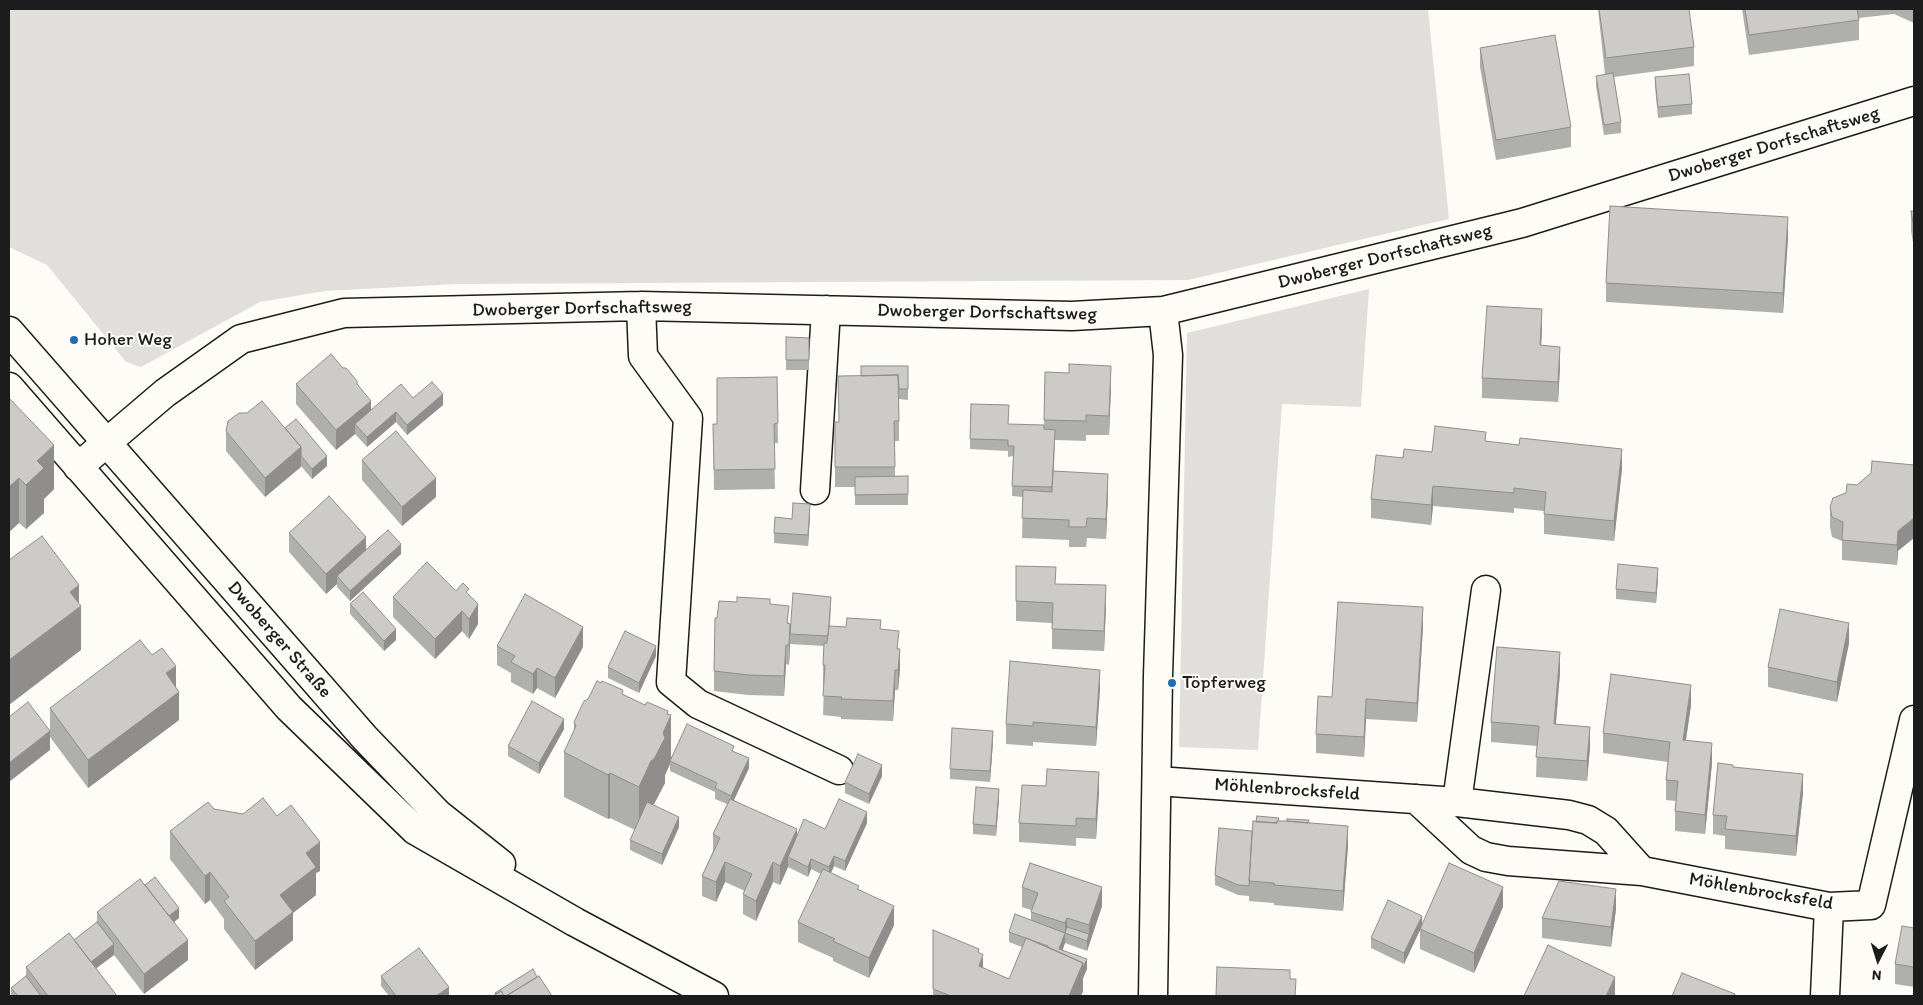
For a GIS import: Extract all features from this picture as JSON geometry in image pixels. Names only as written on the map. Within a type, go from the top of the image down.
[{"type":"street","name":"Dwoberger Dorfschaftsweg","points":[[78,467],[165,393],[241,339],[344,313],[641,306],[1072,316],[1163,311],[1522,223],[1914,101]]},
{"type":"street","points":[[641,306],[643,356],[688,418],[671,682],[698,704],[838,770]]},
{"type":"street","points":[[815,490],[826,310]]},
{"type":"street","points":[[1153,996],[1158,676],[1168,355],[1163,311]]},
{"type":"street","name":"Dwoberger Straße","points":[[9,331],[365,738],[438,814],[575,922]]},
{"type":"street","points":[[10,390],[41,366]]},
{"type":"street","name":"Dwoberger Straße","points":[[10,390],[289,708],[415,830],[705,994]]},
{"type":"street","points":[[1457,802],[1486,590]]},
{"type":"street","name":"Möhlenbrocksfeld","points":[[1416,799],[1471,850],[1486,857],[1508,861],[1642,871],[1829,907],[1871,904],[1914,720]]},
{"type":"street","name":"Möhlenbrocksfeld","points":[[1157,781],[1457,802],[1569,815],[1588,820],[1606,831],[1642,871]]},
{"type":"street","points":[[1825,996],[1829,907]]},
{"type":"shaded area","points":[[9,9],[1428,9],[1449,219],[1188,280],[457,284],[325,291],[260,302],[141,367],[126,362],[47,265],[9,247]]},
{"type":"shaded area","points":[[1369,289],[1361,407],[1282,404],[1258,750],[1179,747],[1187,333]]},
{"type":"building","points":[[1599,9],[1689,9],[1694,47],[1606,58]]},
{"type":"building","points":[[1745,9],[1857,9],[1859,20],[1749,35]]},
{"type":"building","points":[[1555,35],[1571,127],[1496,140],[1480,48]]},
{"type":"building","points":[[1613,73],[1621,122],[1604,125],[1596,76]]},
{"type":"building","points":[[1689,74],[1692,104],[1658,107],[1655,77]]},
{"type":"building","points":[[1610,206],[1788,217],[1783,293],[1606,283]]},
{"type":"building","points":[[1911,211],[1914,211],[1914,228]]},
{"type":"building","points":[[1487,306],[1542,309],[1540,345],[1560,347],[1558,382],[1482,378]]},
{"type":"building","points":[[786,337],[809,338],[809,360],[786,360]]},
{"type":"building","points":[[331,354],[343,368],[346,368],[371,401],[336,430],[296,384]]},
{"type":"building","points":[[1069,364],[1111,366],[1109,416],[1086,415],[1086,421],[1044,420],[1045,372],[1069,373]]},
{"type":"building","points":[[861,366],[908,366],[908,389],[899,389],[898,375],[861,376]]},
{"type":"building","points":[[898,375],[899,421],[894,421],[895,467],[835,467],[835,422],[839,422],[838,376]]},
{"type":"building","points":[[777,377],[778,423],[774,424],[775,469],[714,470],[713,424],[717,424],[717,378]]},
{"type":"building","points":[[432,382],[443,394],[407,425],[396,412],[367,437],[355,424],[401,384],[413,398]]},
{"type":"building","points":[[9,398],[54,445],[37,461],[44,468],[26,485],[19,478],[9,487]]},
{"type":"building","points":[[262,401],[301,447],[265,478],[226,431],[228,421],[239,413],[247,413]]},
{"type":"building","points":[[971,404],[1009,405],[1008,424],[1044,425],[1044,429],[1055,430],[1052,487],[1012,486],[1014,446],[1008,446],[1008,440],[970,439]]},
{"type":"building","points":[[296,419],[327,456],[312,469],[301,456],[301,447],[285,428]]},
{"type":"building","points":[[1435,426],[1486,432],[1485,441],[1519,445],[1520,438],[1622,449],[1614,521],[1544,514],[1546,492],[1514,488],[1514,493],[1433,486],[1431,505],[1371,499],[1376,455],[1403,458],[1404,449],[1432,452]]},
{"type":"building","points":[[396,431],[436,478],[402,507],[362,460]]},
{"type":"building","points":[[1872,461],[1914,465],[1914,518],[1898,531],[1897,545],[1842,540],[1843,522],[1832,517],[1830,507],[1833,498],[1846,493],[1847,484],[1857,485],[1871,473]]},
{"type":"building","points":[[1053,471],[1108,474],[1106,519],[1087,518],[1086,527],[1069,527],[1069,520],[1022,518],[1023,490],[1052,492]]},
{"type":"building","points":[[908,476],[908,494],[855,495],[855,477]]},
{"type":"building","points":[[329,496],[366,537],[326,574],[289,533]]},
{"type":"building","points":[[793,503],[810,504],[808,535],[774,533],[775,517],[792,519]]},
{"type":"building","points":[[388,530],[401,544],[350,591],[337,576]]},
{"type":"building","points":[[42,536],[79,585],[70,592],[81,606],[9,660],[9,560]]},
{"type":"building","points":[[427,562],[456,591],[463,583],[469,589],[466,592],[478,604],[469,619],[462,611],[435,639],[393,597]]},
{"type":"building","points":[[1618,564],[1658,568],[1656,593],[1616,589]]},
{"type":"building","points":[[1016,566],[1056,567],[1055,584],[1106,585],[1104,631],[1052,629],[1053,603],[1016,601]]},
{"type":"building","points":[[363,592],[396,629],[384,641],[350,604]]},
{"type":"building","points":[[793,593],[831,597],[828,636],[790,634]]},
{"type":"building","points":[[525,594],[583,627],[555,678],[537,668],[533,674],[511,662],[515,656],[497,646]]},
{"type":"building","points":[[737,597],[770,599],[770,604],[789,606],[787,623],[790,624],[789,645],[786,645],[784,676],[748,675],[714,671],[715,618],[717,618],[719,601],[737,602]]},
{"type":"building","points":[[1338,602],[1423,607],[1417,703],[1366,699],[1364,737],[1316,734],[1318,696],[1332,697]]},
{"type":"building","points":[[1780,609],[1849,623],[1837,682],[1768,667]]},
{"type":"building","points":[[847,618],[881,620],[880,629],[899,631],[897,649],[900,649],[898,670],[895,670],[893,701],[841,699],[842,697],[823,696],[824,643],[827,643],[829,626],[846,627]]},
{"type":"building","points":[[625,631],[656,646],[639,683],[608,667]]},
{"type":"building","points":[[140,640],[152,655],[162,648],[176,666],[166,673],[179,692],[88,760],[50,708]]},
{"type":"building","points":[[1497,647],[1560,652],[1554,724],[1590,727],[1587,761],[1536,757],[1539,726],[1491,722]]},
{"type":"building","points":[[1010,661],[1100,670],[1096,727],[1033,722],[1033,726],[1006,724]]},
{"type":"building","points":[[1611,674],[1691,685],[1683,740],[1712,743],[1705,815],[1675,811],[1678,781],[1666,780],[1670,742],[1603,733]]},
{"type":"building","points":[[597,681],[601,683],[602,681],[623,690],[622,694],[645,705],[647,702],[668,711],[667,714],[671,715],[663,733],[665,738],[654,759],[651,761],[639,787],[610,773],[608,775],[564,752],[576,726],[574,722],[584,701],[588,699]]},
{"type":"building","points":[[532,701],[564,719],[539,763],[508,746]]},
{"type":"building","points":[[28,702],[50,731],[9,763],[9,717]]},
{"type":"building","points":[[687,724],[734,746],[732,751],[749,758],[731,796],[715,788],[717,783],[670,761]]},
{"type":"building","points":[[952,728],[993,731],[990,771],[950,769]]},
{"type":"building","points":[[858,754],[882,765],[869,794],[845,782]]},
{"type":"building","points":[[1718,763],[1733,765],[1733,767],[1803,774],[1796,836],[1725,829],[1727,816],[1713,815]]},
{"type":"building","points":[[1047,769],[1099,772],[1096,819],[1076,818],[1076,826],[1019,823],[1022,785],[1046,786]]},
{"type":"building","points":[[976,787],[999,789],[996,826],[973,824]]},
{"type":"building","points":[[263,798],[277,816],[291,805],[320,842],[306,853],[316,867],[280,895],[293,912],[255,941],[224,901],[229,897],[210,872],[205,876],[170,831],[208,802],[214,809],[243,814]]},
{"type":"building","points":[[730,799],[797,829],[780,866],[773,862],[756,901],[743,894],[752,874],[725,862],[716,882],[702,876],[720,838],[713,834]]},
{"type":"building","points":[[839,799],[867,812],[845,861],[834,856],[829,867],[811,859],[808,867],[788,857],[804,819],[825,829]]},
{"type":"building","points":[[647,802],[679,817],[662,854],[630,840]]},
{"type":"building","points":[[1257,816],[1279,818],[1277,823],[1256,822]]},
{"type":"building","points":[[1287,819],[1309,820],[1308,823],[1287,821]]},
{"type":"building","points":[[1253,821],[1277,823],[1277,821],[1286,821],[1348,826],[1343,891],[1249,881]]},
{"type":"building","points":[[1219,828],[1252,831],[1249,886],[1238,885],[1215,875]]},
{"type":"building","points":[[1030,863],[1102,887],[1089,925],[1067,918],[1065,923],[1031,912],[1038,893],[1022,887]]},
{"type":"building","points":[[1449,863],[1503,887],[1474,953],[1420,929]]},
{"type":"building","points":[[823,869],[859,886],[857,889],[894,906],[869,958],[833,941],[835,939],[798,922]]},
{"type":"building","points":[[155,877],[179,908],[169,916],[145,885]]},
{"type":"building","points":[[140,879],[188,940],[144,974],[97,912]]},
{"type":"building","points":[[1559,881],[1616,889],[1611,927],[1542,918]]},
{"type":"building","points":[[1388,900],[1422,916],[1404,953],[1371,938]]},
{"type":"building","points":[[1015,914],[1065,933],[1059,949],[1087,959],[1083,968],[1083,963],[1048,946],[1009,932]]},
{"type":"building","points":[[97,922],[114,944],[91,962],[74,940]]},
{"type":"building","points":[[1902,926],[1914,928],[1914,967],[1895,964]]},
{"type":"building","points":[[1067,927],[1089,934],[1087,941],[1065,933]]},
{"type":"building","points":[[933,930],[979,949],[978,952],[983,955],[979,966],[1009,979],[1026,938],[1083,963],[1069,996],[951,996],[933,989]]},
{"type":"building","points":[[69,933],[117,996],[48,996],[26,967]]},
{"type":"building","points":[[1548,945],[1615,977],[1606,996],[1524,996]]},
{"type":"building","points":[[419,948],[449,987],[436,996],[396,996],[381,976]]},
{"type":"building","points":[[1217,967],[1290,970],[1290,979],[1296,979],[1295,996],[1216,996]]},
{"type":"building","points":[[533,969],[537,977],[506,996],[501,991],[495,993]]},
{"type":"building","points":[[1682,973],[1735,994],[1735,996],[1672,996]]},
{"type":"building","points":[[26,976],[41,996],[18,996],[11,988]]},
{"type":"building","points":[[539,976],[552,996],[506,996]]},
{"type":"building","points":[[501,991],[504,996],[493,996]]},
{"type":"place","name":"Hoher Weg","points":[[74,340]]},
{"type":"place","name":"Töpferweg","points":[[1172,683]]}]
